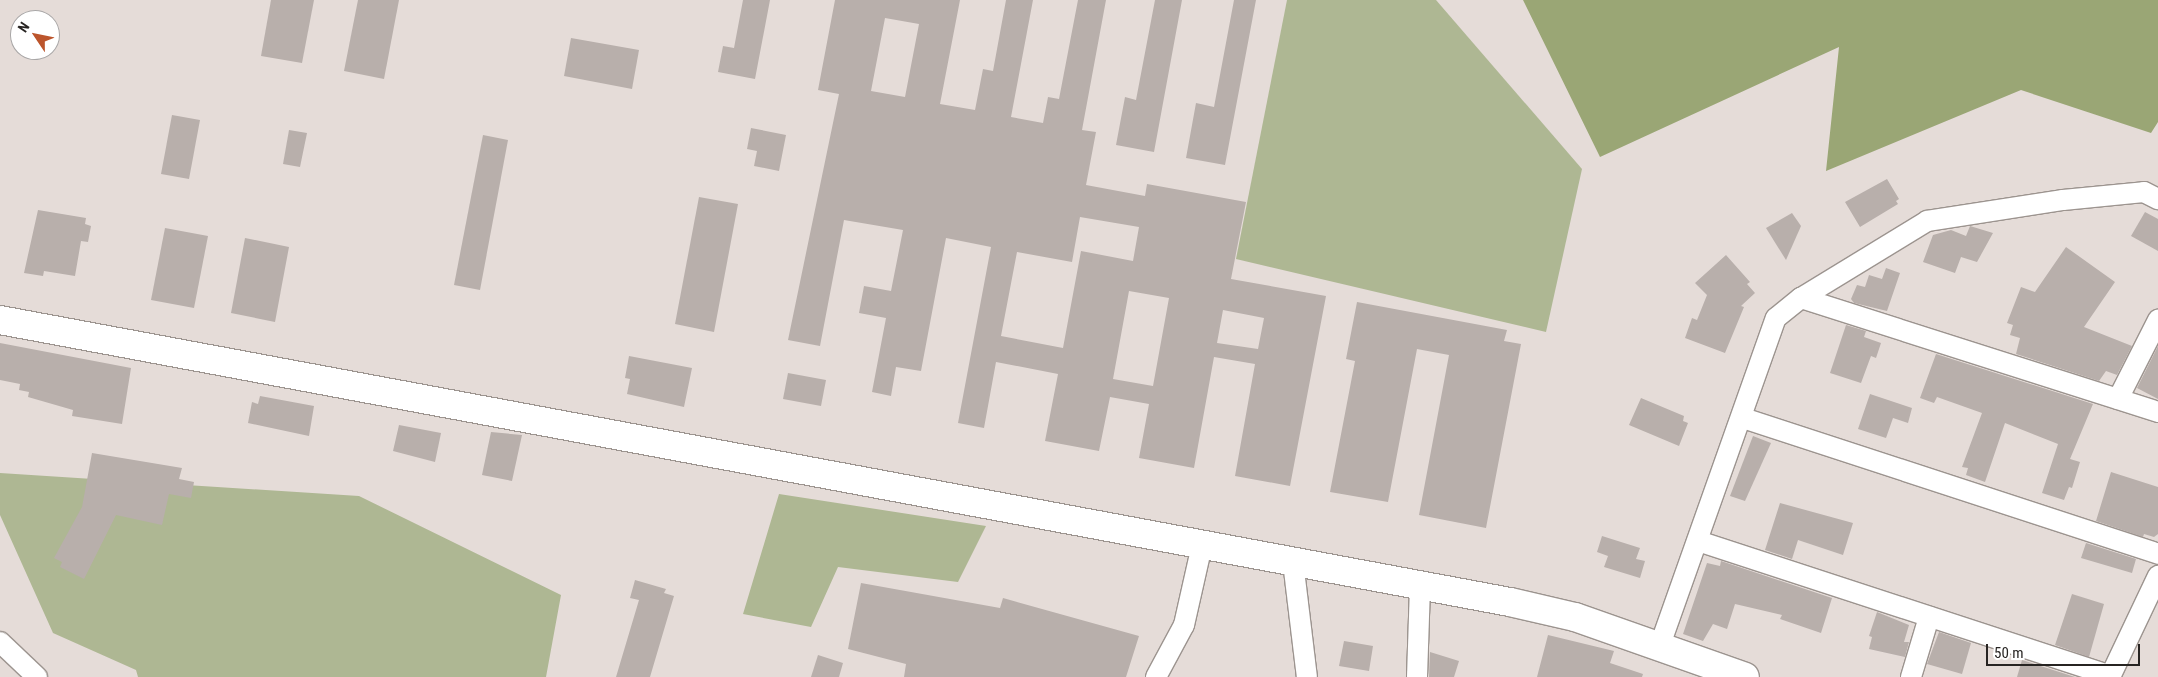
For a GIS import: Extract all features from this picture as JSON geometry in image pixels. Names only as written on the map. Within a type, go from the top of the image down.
[{"type":"street","points":[[1660,645],[1743,418],[1776,318],[1801,298],[1927,221],[2063,200],[2144,192],[2158,199]]},
{"type":"street","points":[[1801,298],[2158,412]]},
{"type":"street","points":[[0,320],[1293,562],[1575,617],[1660,645],[1745,677]]},
{"type":"street","points":[[2118,399],[2158,320]]},
{"type":"street","points":[[1743,418],[2158,554]]},
{"type":"street","points":[[1698,541],[2110,676],[2158,576]]},
{"type":"street","points":[[1156,677],[1184,625],[1202,545]]},
{"type":"street","points":[[1293,562],[1307,677]]},
{"type":"street","points":[[1417,677],[1420,586]]},
{"type":"street","points":[[1911,677],[1929,617]]},
{"type":"street","points":[[0,642],[37,677]]},
{"type":"green space","points":[[1287,0],[1436,0],[1582,169],[1546,332],[1236,259]]},
{"type":"green space","points":[[1523,0],[2158,0],[2158,122],[2151,133],[2021,90],[1826,171],[1839,47],[1600,157]]},
{"type":"green space","points":[[0,473],[359,496],[561,595],[546,677],[138,677],[136,670],[53,633],[0,515]]},
{"type":"green space","points":[[779,494],[986,526],[958,582],[838,567],[811,627],[743,614]]},
{"type":"building","points":[[271,0],[314,0],[302,63],[261,56]]},
{"type":"building","points":[[358,0],[399,0],[384,79],[344,71]]},
{"type":"building","points":[[743,0],[770,0],[755,79],[718,72],[723,46],[734,48]]},
{"type":"building","points":[[835,0],[960,0],[940,104],[975,110],[983,69],[993,71],[1006,0],[1033,0],[1011,117],[1043,123],[1048,97],[1059,99],[1078,0],[1106,0],[1082,130],[1096,132],[1086,185],[1145,196],[1147,184],[1246,202],[1231,279],[1326,296],[1290,486],[1235,476],[1255,364],[1214,357],[1194,468],[1139,458],[1149,404],[1110,397],[1099,451],[1045,441],[1058,374],[996,362],[984,428],[958,423],[991,247],[946,238],[921,371],[896,367],[891,396],[872,392],[886,318],[859,313],[864,286],[891,291],[903,230],[844,220],[820,346],[788,340],[839,94],[818,90]],"holes":[[[885,18],[919,24],[905,97],[871,91]],[[1080,217],[1139,227],[1133,261],[1081,251],[1063,348],[1001,336],[1017,252],[1072,262]],[[1129,291],[1169,298],[1153,386],[1113,379]],[[1223,310],[1264,318],[1258,349],[1217,343]]]},
{"type":"building","points":[[1155,0],[1182,0],[1154,152],[1116,145],[1125,97],[1136,100]]},
{"type":"building","points":[[1234,0],[1256,0],[1225,165],[1186,158],[1196,103],[1214,107]]},
{"type":"building","points":[[571,38],[639,50],[632,89],[564,76]]},
{"type":"building","points":[[172,115],[200,120],[189,179],[161,174]]},
{"type":"building","points":[[751,128],[786,135],[779,171],[754,166],[757,151],[747,149]]},
{"type":"building","points":[[289,130],[307,133],[300,167],[283,164]]},
{"type":"building","points":[[483,135],[508,140],[480,290],[454,285]]},
{"type":"building","points":[[1887,179],[1899,199],[1896,201],[1898,204],[1860,227],[1845,202]]},
{"type":"building","points":[[699,197],[738,204],[714,332],[675,324]]},
{"type":"building","points":[[38,210],[86,218],[85,224],[91,226],[88,242],[81,241],[75,276],[44,271],[43,276],[24,273]]},
{"type":"building","points":[[2145,212],[2158,219],[2158,251],[2131,236]]},
{"type":"building","points":[[1792,213],[1801,226],[1786,260],[1766,228]]},
{"type":"building","points":[[1970,226],[1993,233],[1977,262],[1961,257],[1955,273],[1923,262],[1933,235],[1951,230],[1966,236]]},
{"type":"building","points":[[165,228],[208,236],[194,308],[151,300]]},
{"type":"building","points":[[245,238],[289,247],[275,322],[231,313]]},
{"type":"building","points":[[2066,247],[2115,282],[2084,327],[2132,346],[2117,375],[2106,371],[2099,381],[2016,354],[2020,338],[2010,335],[2013,325],[2007,323],[2021,287],[2035,292]]},
{"type":"building","points":[[1726,255],[1750,282],[1747,284],[1755,293],[1741,306],[1744,307],[1725,353],[1685,338],[1692,318],[1697,320],[1707,295],[1695,283]]},
{"type":"building","points":[[1886,268],[1900,273],[1887,311],[1854,303],[1851,299],[1857,285],[1865,287],[1869,275],[1882,279]]},
{"type":"building","points":[[1357,302],[1507,330],[1504,341],[1521,344],[1486,528],[1419,515],[1449,355],[1417,349],[1388,502],[1330,492],[1355,361],[1346,359]]},
{"type":"building","points":[[1846,325],[1866,331],[1864,337],[1881,343],[1876,358],[1871,356],[1861,383],[1830,373]]},
{"type":"building","points":[[0,343],[131,368],[122,424],[72,416],[73,410],[28,397],[29,392],[19,390],[20,384],[0,380]]},
{"type":"building","points":[[2158,346],[2158,399],[2137,388]]},
{"type":"building","points":[[1936,354],[2093,404],[2070,459],[2080,462],[2072,488],[2069,487],[2064,500],[2042,493],[2058,444],[2005,423],[1985,482],[1966,475],[1968,468],[1962,467],[1982,413],[1937,397],[1934,403],[1920,398]]},
{"type":"building","points":[[629,356],[692,368],[684,407],[627,394],[630,379],[625,378]]},
{"type":"building","points":[[788,373],[826,380],[821,406],[783,399]]},
{"type":"building","points":[[1870,394],[1912,408],[1908,423],[1893,418],[1886,438],[1858,429]]},
{"type":"building","points":[[260,396],[314,406],[309,436],[248,423],[252,402],[258,404]]},
{"type":"building","points":[[1641,398],[1684,416],[1683,421],[1688,423],[1679,446],[1629,425]]},
{"type":"building","points":[[399,425],[441,433],[435,462],[393,451]]},
{"type":"building","points":[[491,432],[522,435],[512,481],[482,475]]},
{"type":"building","points":[[1753,436],[1771,443],[1745,501],[1730,496]]},
{"type":"building","points":[[92,453],[182,468],[179,479],[194,482],[191,498],[169,494],[162,525],[116,515],[84,579],[60,567],[62,562],[54,558],[82,507]]},
{"type":"building","points":[[2111,472],[2158,487],[2158,534],[2154,537],[2144,534],[2143,537],[2096,521]]},
{"type":"building","points":[[1780,503],[1853,523],[1843,555],[1798,540],[1792,559],[1765,550]]},
{"type":"building","points":[[1602,536],[1640,548],[1636,559],[1645,561],[1640,578],[1604,567],[1608,556],[1597,552]]},
{"type":"building","points":[[2086,543],[2136,559],[2132,573],[2081,558]]},
{"type":"building","points":[[1721,561],[1832,598],[1821,633],[1780,619],[1782,615],[1735,604],[1727,629],[1713,624],[1703,641],[1683,634],[1707,563],[1720,566]]},
{"type":"building","points":[[635,580],[666,589],[664,593],[674,596],[650,677],[616,677],[639,600],[630,598]]},
{"type":"building","points":[[861,583],[1000,608],[1003,598],[1139,636],[1126,677],[904,677],[906,664],[848,649]]},
{"type":"building","points":[[2072,594],[2104,604],[2089,657],[2055,645]]},
{"type":"building","points":[[1877,612],[1909,625],[1904,642],[1909,642],[1905,657],[1869,649],[1872,637],[1869,636]]},
{"type":"building","points":[[1939,632],[1971,643],[1962,674],[1927,664]]},
{"type":"building","points":[[1548,635],[1614,651],[1610,663],[1643,674],[1642,677],[1537,677]]},
{"type":"building","points":[[1344,641],[1373,646],[1369,671],[1339,666]]},
{"type":"building","points":[[1430,652],[1459,661],[1454,677],[1429,677]]},
{"type":"building","points":[[818,655],[843,663],[839,677],[811,677]]},
{"type":"building","points":[[2022,660],[2075,677],[2017,677]]}]
